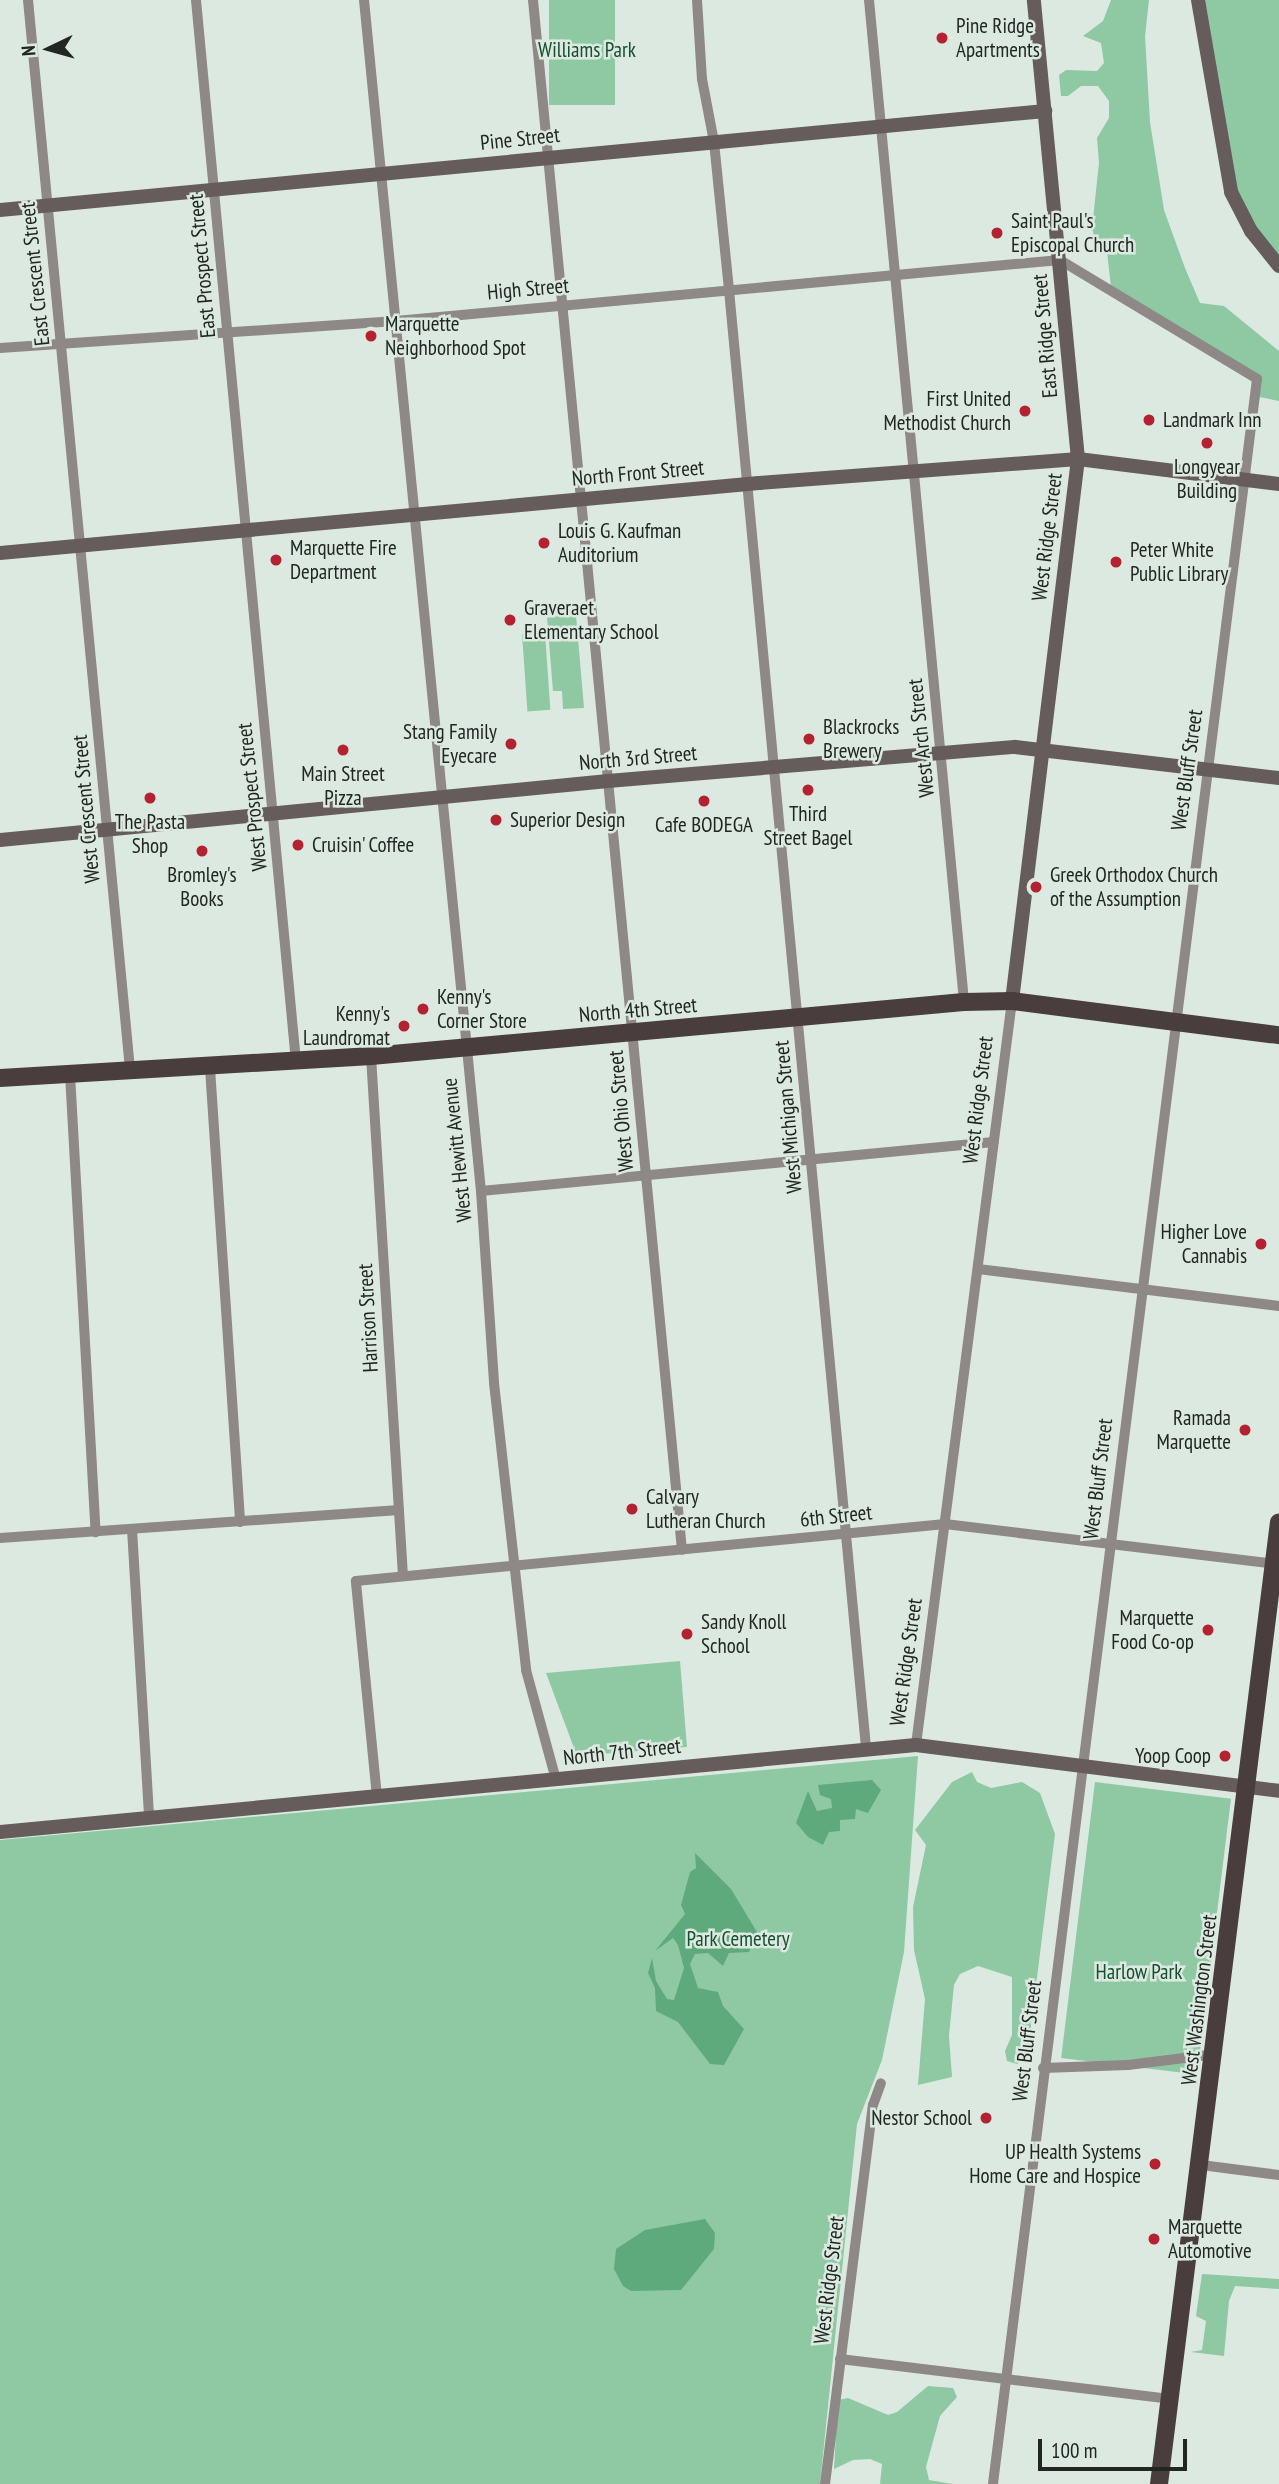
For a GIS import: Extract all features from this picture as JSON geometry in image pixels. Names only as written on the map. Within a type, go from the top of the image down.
[{"type":"main road","name":"North 4th Street","points":[[0,1078],[210,1068],[371,1056],[964,1002],[1012,1001],[1279,1035]]},
{"type":"main road","name":"West Washington Street","points":[[1159,2484],[1216,2054],[1279,1522]]},
{"type":"street","name":"East Crescent Street","points":[[28,0],[80,545]]},
{"type":"street","name":"East Prospect Street","points":[[195,0],[245,529]]},
{"type":"street","name":"West Hewitt Avenue","points":[[365,0],[440,797],[481,1191],[494,1383],[526,1670],[556,1780]]},
{"type":"street","name":"West Ohio Street","points":[[533,0],[682,1550]]},
{"type":"street","name":"West Michigan Street","points":[[697,0],[702,79],[714,142],[729,290],[866,1747]]},
{"type":"street","name":"West Arch Street","points":[[869,0],[912,471],[943,752],[964,1002]]},
{"type":"street","name":"East Ridge Street","points":[[1034,0],[1078,459]]},
{"type":"street","points":[[1198,0],[1231,192],[1251,232],[1279,266]]},
{"type":"street","name":"Pine Street","points":[[0,209],[1045,111]]},
{"type":"street","name":"High Street","points":[[0,348],[396,321],[1059,260]]},
{"type":"street","name":"West Bluff Street","points":[[993,2484],[1108,1546],[1256,379],[1059,260]]},
{"type":"street","name":"North Front Street","points":[[0,553],[746,484],[1078,459],[1279,484]]},
{"type":"street","name":"West Ridge Street","points":[[916,1745],[1012,1001],[1078,459]]},
{"type":"street","name":"West Prospect Street","points":[[245,529],[296,1061]]},
{"type":"street","name":"West Crescent Street","points":[[80,545],[130,1070]]},
{"type":"street","name":"North 3rd Street","points":[[0,840],[608,781],[943,752],[1042,748],[1279,778]]},
{"type":"street","name":"Harrison Street","points":[[371,1056],[403,1576]]},
{"type":"street","points":[[210,1068],[240,1522]]},
{"type":"street","points":[[70,1074],[96,1532]]},
{"type":"street","points":[[481,1191],[994,1142]]},
{"type":"street","points":[[978,1269],[1279,1306]]},
{"type":"street","points":[[0,1538],[398,1510]]},
{"type":"street","name":"6th Street","points":[[377,1797],[356,1581],[945,1524],[1108,1546],[1274,1564]]},
{"type":"street","points":[[132,1529],[149,1818]]},
{"type":"street","name":"North 7th Street","points":[[0,1832],[556,1780],[866,1747],[916,1745],[1279,1791]]},
{"type":"street","points":[[1043,2068],[1128,2065],[1216,2054]]},
{"type":"street","name":"West Ridge Street","points":[[825,2484],[873,2105],[881,2083]]},
{"type":"street","points":[[1201,2165],[1279,2175]]},
{"type":"street","points":[[840,2358],[1170,2399]]},
{"type":"green space","name":"Williams Park","points":[[549,0],[615,0],[615,105],[549,105]]},
{"type":"green space","points":[[1111,0],[1149,0],[1145,36],[1150,122],[1164,210],[1185,268],[1200,303],[1224,306],[1279,351],[1279,401],[1259,397],[1261,382],[1111,287],[1106,243],[1094,236],[1092,228],[1099,163],[1097,138],[1109,118],[1109,101],[1098,86],[1081,86],[1068,96],[1061,96],[1059,75],[1066,70],[1097,71],[1104,63],[1101,43],[1083,36],[1103,21]]},
{"type":"green space","points":[[1198,0],[1279,0],[1279,266],[1231,192]]},
{"type":"green space","points":[[576,615],[584,708],[563,709],[562,691],[553,691],[547,617]]},
{"type":"green space","points":[[545,633],[550,710],[527,711],[522,635]]},
{"type":"green space","points":[[680,1661],[687,1747],[577,1756],[546,1673]]},
{"type":"green space","name":"Park Cemetery","points":[[918,1756],[904,1952],[882,2060],[857,2124],[820,2484],[0,2484],[0,1840]]},
{"type":"green space","points":[[972,1772],[977,1782],[991,1788],[1022,1782],[1040,1793],[1055,1834],[1027,2057],[1017,2064],[1007,2061],[1005,2051],[1012,2035],[1012,1977],[978,1966],[960,1974],[954,1985],[949,2036],[952,2077],[918,2085],[925,1999],[914,1950],[913,1907],[926,1845],[915,1830],[952,1782]]},
{"type":"green space","name":"Harlow Park","points":[[1095,1782],[1231,1799],[1197,2075],[1061,2058]]},
{"type":"green space","points":[[1202,2274],[1279,2279],[1279,2289],[1235,2286],[1229,2301],[1224,2356],[1191,2352],[1202,2350],[1206,2321],[1196,2316]]},
{"type":"green space","points":[[928,2386],[953,2388],[957,2397],[940,2416],[926,2467],[929,2480],[953,2484],[880,2484],[882,2464],[870,2459],[853,2460],[834,2469],[838,2400],[848,2398],[888,2415],[897,2412]]},
{"type":"shaded area","points":[[872,1780],[881,1790],[868,1813],[856,1809],[855,1819],[840,1820],[840,1831],[829,1832],[823,1845],[808,1837],[796,1823],[808,1791],[817,1811],[832,1808],[831,1799],[820,1795],[818,1785]]},
{"type":"shaded area","points":[[695,1853],[731,1889],[757,1932],[749,1952],[729,1953],[723,1966],[708,1953],[695,1954],[690,1964],[698,1988],[718,1992],[723,2006],[744,2029],[724,2065],[710,2064],[678,2022],[656,2011],[655,1988],[648,1973],[652,1958],[656,1981],[667,1999],[674,2000],[684,1968],[678,1945],[673,1938],[655,1951],[685,1914],[681,1905],[690,1872],[696,1868]]},
{"type":"shaded area","points":[[705,2219],[715,2233],[714,2249],[681,2290],[631,2291],[623,2286],[614,2269],[616,2249],[645,2230]]},
{"type":"place","name":"Pine Ridge Apartments","points":[[942,38]]},
{"type":"place","name":"Saint Paul's Episcopal Church","points":[[997,233]]},
{"type":"place","name":"Marquette Neighborhood Spot","points":[[371,336]]},
{"type":"place","name":"First United Methodist Church","points":[[1025,411]]},
{"type":"place","name":"Landmark Inn","points":[[1149,420]]},
{"type":"place","name":"Longyear Building","points":[[1207,443]]},
{"type":"place","name":"Louis G. Kaufman Auditorium","points":[[544,543]]},
{"type":"place","name":"Marquette Fire Department","points":[[276,560]]},
{"type":"place","name":"Peter White Public Library","points":[[1116,562]]},
{"type":"place","name":"Graveraet Elementary School","points":[[510,620]]},
{"type":"place","name":"Blackrocks Brewery","points":[[809,739]]},
{"type":"place","name":"Stang Family Eyecare","points":[[511,744]]},
{"type":"place","name":"Main Street Pizza","points":[[343,750]]},
{"type":"place","name":"Third Street Bagel","points":[[808,790]]},
{"type":"place","name":"The Pasta Shop","points":[[150,798]]},
{"type":"place","name":"Cafe BODEGA","points":[[704,801]]},
{"type":"place","name":"Superior Design","points":[[496,820]]},
{"type":"place","name":"Cruisin' Coffee","points":[[298,845]]},
{"type":"place","name":"Bromley's Books","points":[[202,851]]},
{"type":"place","name":"Greek Orthodox Church of the Assumption","points":[[1036,887]]},
{"type":"place","name":"Kenny's Corner Store","points":[[423,1009]]},
{"type":"place","name":"Kenny's Laundromat","points":[[404,1026]]},
{"type":"place","name":"Higher Love Cannabis","points":[[1261,1244]]},
{"type":"place","name":"Ramada Marquette","points":[[1245,1430]]},
{"type":"place","name":"Calvary Lutheran Church","points":[[632,1509]]},
{"type":"place","name":"Marquette Food Co-op","points":[[1208,1630]]},
{"type":"place","name":"Sandy Knoll School","points":[[687,1634]]},
{"type":"place","name":"Yoop Coop","points":[[1225,1756]]},
{"type":"place","name":"Nestor School","points":[[986,2118]]},
{"type":"place","name":"UP Health Systems Home Care and Hospice","points":[[1155,2164]]},
{"type":"place","name":"Marquette Automotive","points":[[1154,2239]]}]
